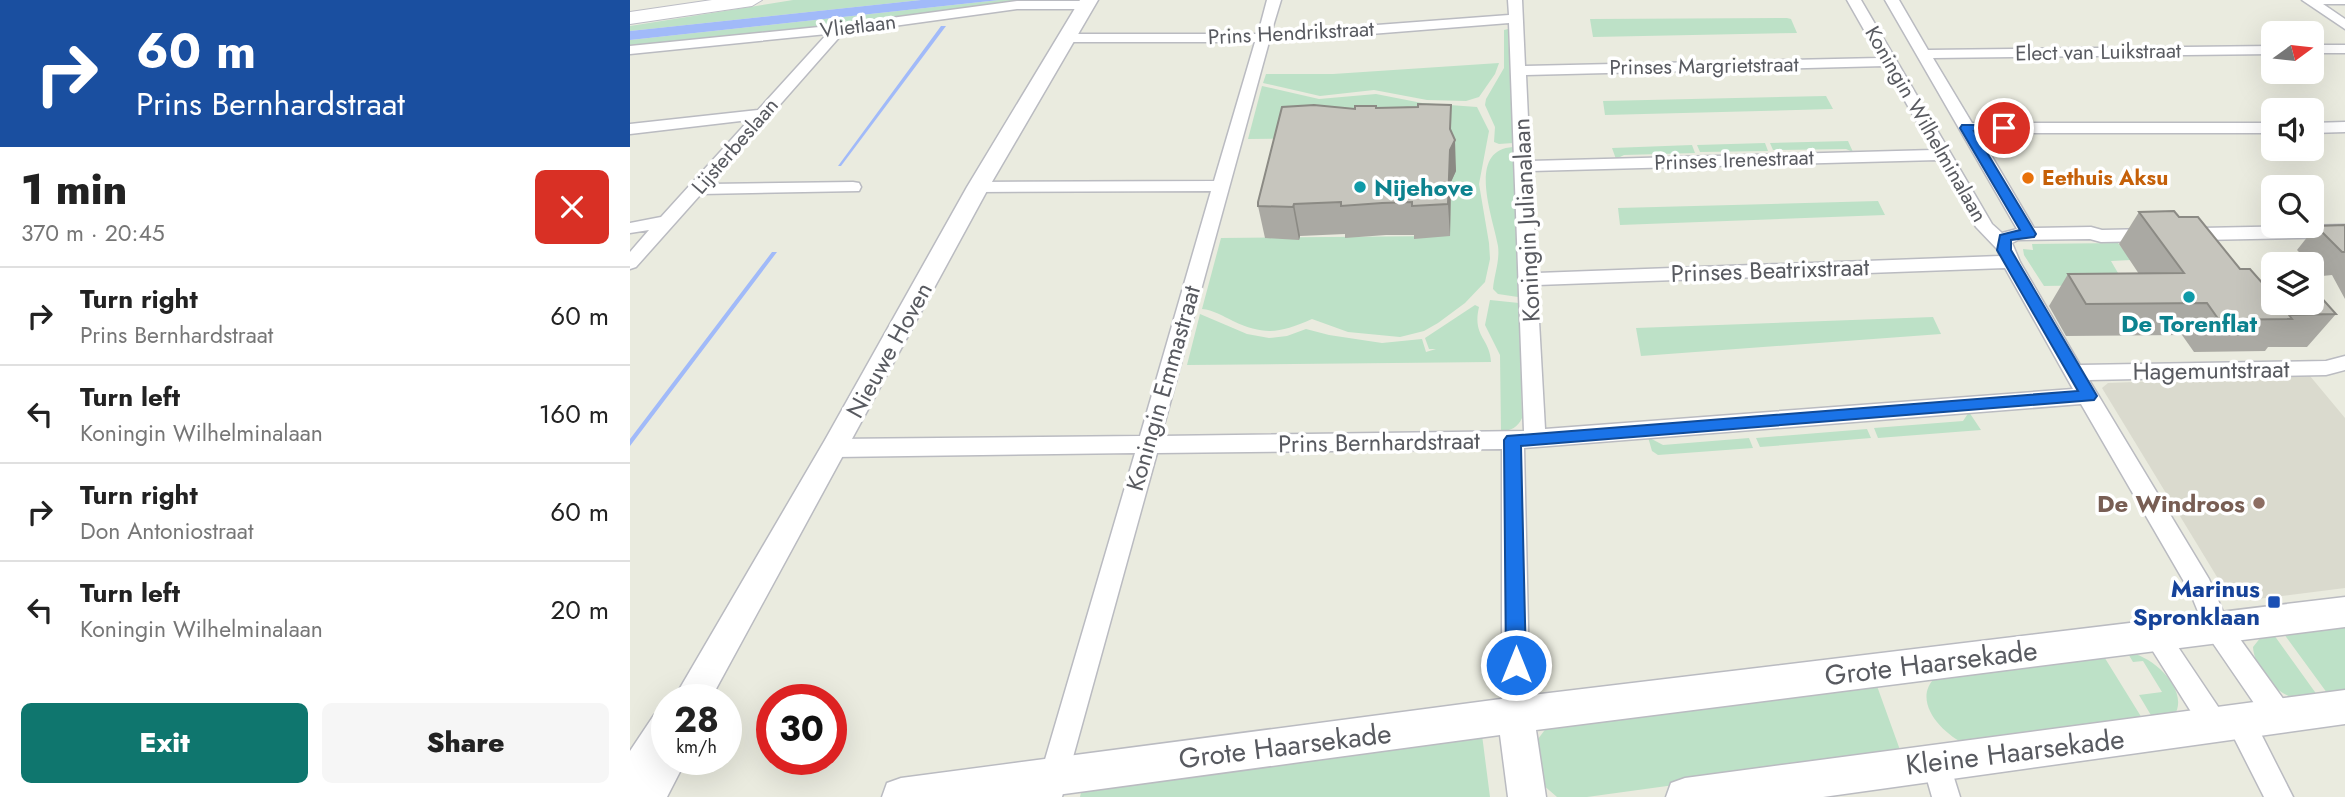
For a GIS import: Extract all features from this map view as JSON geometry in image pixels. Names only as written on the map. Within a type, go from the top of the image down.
[{"type":"main road","points":[[630,5],[683,0]]},
{"type":"main road","points":[[630,18],[752,0]]},
{"type":"street","name":"Koningin Emmastraat","points":[[1050,787],[1274,0]]},
{"type":"street","name":"Koningin Julianalaan","points":[[1515,0],[1530,279],[1516,715]]},
{"type":"street","name":"Koningin Wilhelminalaan","points":[[1854,0],[1985,227],[2008,248],[2123,459],[2200,587],[2217,628],[2279,716]]},
{"type":"street","name":"Koningin Wilhelminalaan","points":[[1892,0],[2029,234]]},
{"type":"street","points":[[2309,0],[2345,0]]},
{"type":"street","points":[[2309,0],[2345,25]]},
{"type":"street","name":"Vlietlaan","points":[[630,50],[839,29],[1030,4],[1087,3]]},
{"type":"street","name":"Nieuwe Hoven","points":[[700,684],[835,448],[978,187],[1087,3]]},
{"type":"street","name":"Prins Hendrikstraat","points":[[1067,38],[1262,38],[1515,19]]},
{"type":"street","name":"Lijsterbeslaan","points":[[630,263],[839,29]]},
{"type":"street","points":[[2324,49],[2345,49]]},
{"type":"street","name":"Elect van Luikstraat","points":[[1923,54],[2261,50]]},
{"type":"street","name":"Prinses Margrietstraat","points":[[1519,71],[1889,62]]},
{"type":"street","points":[[630,130],[762,114]]},
{"type":"street","points":[[2324,128],[2345,127]]},
{"type":"street","points":[[1966,128],[2261,128]]},
{"type":"street","name":"Prinses Irenestraat","points":[[1524,166],[1943,155]]},
{"type":"street","points":[[978,187],[1220,186]]},
{"type":"street","points":[[698,189],[853,187]]},
{"type":"street","points":[[630,228],[666,222]]},
{"type":"street","name":"Prinses Beatrixstraat","points":[[1530,279],[2008,248],[2029,234],[2091,233],[2101,236],[2345,231]]},
{"type":"street","name":"Hagemuntstraat","points":[[2076,373],[2326,368],[2345,363]]},
{"type":"street","name":"Prins Bernhardstraat","points":[[835,448],[1524,440],[2089,396]]},
{"type":"street","name":"Grote Haarsekade","points":[[901,797],[1050,787],[1516,715],[2345,612]]},
{"type":"street","points":[[2157,637],[2227,723],[2278,797]]},
{"type":"street","name":"Kleine Haarsekade","points":[[1685,797],[2345,707]]},
{"type":"street","points":[[1516,715],[1527,797]]},
{"type":"street","points":[[630,785],[651,753]]},
{"type":"street","points":[[1936,762],[1946,797]]},
{"type":"street","points":[[646,797],[658,775]]},
{"type":"shaded area","name":"De Windroos","points":[[2310,376],[2345,418],[2345,588],[2241,601],[2228,595],[2102,388],[2108,383]]},
{"type":"green space","points":[[793,0],[921,0],[630,31],[630,26]]},
{"type":"green space","points":[[999,0],[1038,0],[813,28],[630,46],[630,40]]},
{"type":"green space","points":[[1590,19],[1791,19],[1797,33],[1593,37]]},
{"type":"green space","points":[[1508,29],[1513,143],[1499,144],[1494,142],[1495,127],[1485,105],[1504,68],[1504,30]]},
{"type":"green space","points":[[1499,63],[1495,74],[1479,97],[1466,101],[1427,100],[1374,90],[1320,96],[1263,83],[1266,74],[1333,74]]},
{"type":"green space","points":[[1262,86],[1319,99],[1376,94],[1422,103],[1477,107],[1489,131],[1479,184],[1490,259],[1485,282],[1465,303],[1424,331],[1400,337],[1348,332],[1312,319],[1281,330],[1264,331],[1202,309],[1221,238],[1444,236],[1447,137],[1248,139]]},
{"type":"green space","points":[[1826,96],[1833,109],[1605,115],[1603,101]]},
{"type":"green space","points":[[1848,141],[1853,152],[1846,149],[1773,150],[1770,143]]},
{"type":"green space","points":[[1765,143],[1768,151],[1700,152],[1697,145]]},
{"type":"green space","points":[[1692,145],[1695,153],[1624,155],[1616,159],[1612,148]]},
{"type":"green space","points":[[1513,147],[1518,297],[1498,294],[1493,289],[1498,246],[1486,187],[1486,172],[1490,160],[1499,151]]},
{"type":"green space","points":[[1878,201],[1885,215],[1620,225],[1618,208]]},
{"type":"green space","points":[[2118,243],[2131,260],[2111,261],[2118,273],[2106,276],[2105,285],[2044,286],[2023,249],[2033,250],[2032,244]]},
{"type":"green space","points":[[1490,300],[1519,303],[1522,418],[1516,426],[1505,431],[1501,431],[1500,355],[1485,325]]},
{"type":"green space","points":[[1475,305],[1479,307],[1479,331],[1488,348],[1491,362],[1187,365],[1200,314],[1247,334],[1269,338],[1287,336],[1306,329],[1382,343],[1422,339],[1426,352],[1436,349],[1429,349],[1425,338]]},
{"type":"green space","points":[[1933,317],[1941,334],[1641,356],[1636,328]]},
{"type":"green space","points":[[1969,412],[1981,430],[1878,438],[1874,428],[1963,421]]},
{"type":"green space","points":[[1867,429],[1871,438],[1760,447],[1756,438]]},
{"type":"green space","points":[[1648,437],[1663,445],[1749,438],[1753,448],[1658,455],[1652,451]]},
{"type":"green space","points":[[2345,626],[2345,695],[2330,697],[2284,634]]},
{"type":"green space","points":[[2274,635],[2320,699],[2290,697],[2275,687],[2262,672],[2253,647],[2261,637]]},
{"type":"green space","points":[[2127,652],[2147,660],[2166,675],[2177,695],[2178,706],[2174,716],[2155,722],[2139,695],[2162,692],[2143,661],[2133,662]]},
{"type":"green space","points":[[2103,655],[2145,723],[1966,744],[1940,725],[1928,706],[1926,696],[1936,677]]},
{"type":"green space","points":[[1877,686],[1900,750],[1894,755],[1587,797],[1557,797],[1542,784],[1535,743],[1547,727]]},
{"type":"green space","points":[[1482,735],[1490,797],[1080,797],[1082,788]]},
{"type":"water","points":[[921,0],[999,0],[630,40],[630,31]]},
{"type":"water","points":[[941,26],[946,26],[841,166],[838,166]]},
{"type":"water","points":[[772,252],[777,252],[630,446],[630,439]]},
{"type":"building","name":"Nijehove","points":[[1418,104],[1451,105],[1450,129],[1455,140],[1450,150],[1448,204],[1412,206],[1412,202],[1341,206],[1341,202],[1294,204],[1293,207],[1258,206],[1282,107],[1314,105],[1355,109],[1355,106],[1418,107]]},
{"type":"building","points":[[2174,211],[2179,217],[2198,217],[2240,269],[2250,269],[2261,282],[2261,315],[2289,315],[2292,319],[2219,320],[2207,303],[2086,304],[2068,274],[2184,273],[2139,212]]},
{"type":"building","points":[[2345,225],[2345,252],[2324,234],[2324,226]]},
{"type":"building","points":[[2324,301],[2336,314],[2324,314]]},
{"type":"place","name":"Eethuis Aksu","points":[[2028,178]]},
{"type":"place","name":"Nijehove","points":[[1360,187]]},
{"type":"place","name":"De Torenflat","points":[[2189,297]]},
{"type":"place","name":"De Windroos","points":[[2259,503]]},
{"type":"place","name":"Marinus Spronklaan","points":[[2274,602]]},
{"type":"route","points":[[1516,665],[1513,440],[2089,396],[2004,250],[2005,238],[2013,234],[2029,234],[1966,128],[2004,128]]}]
